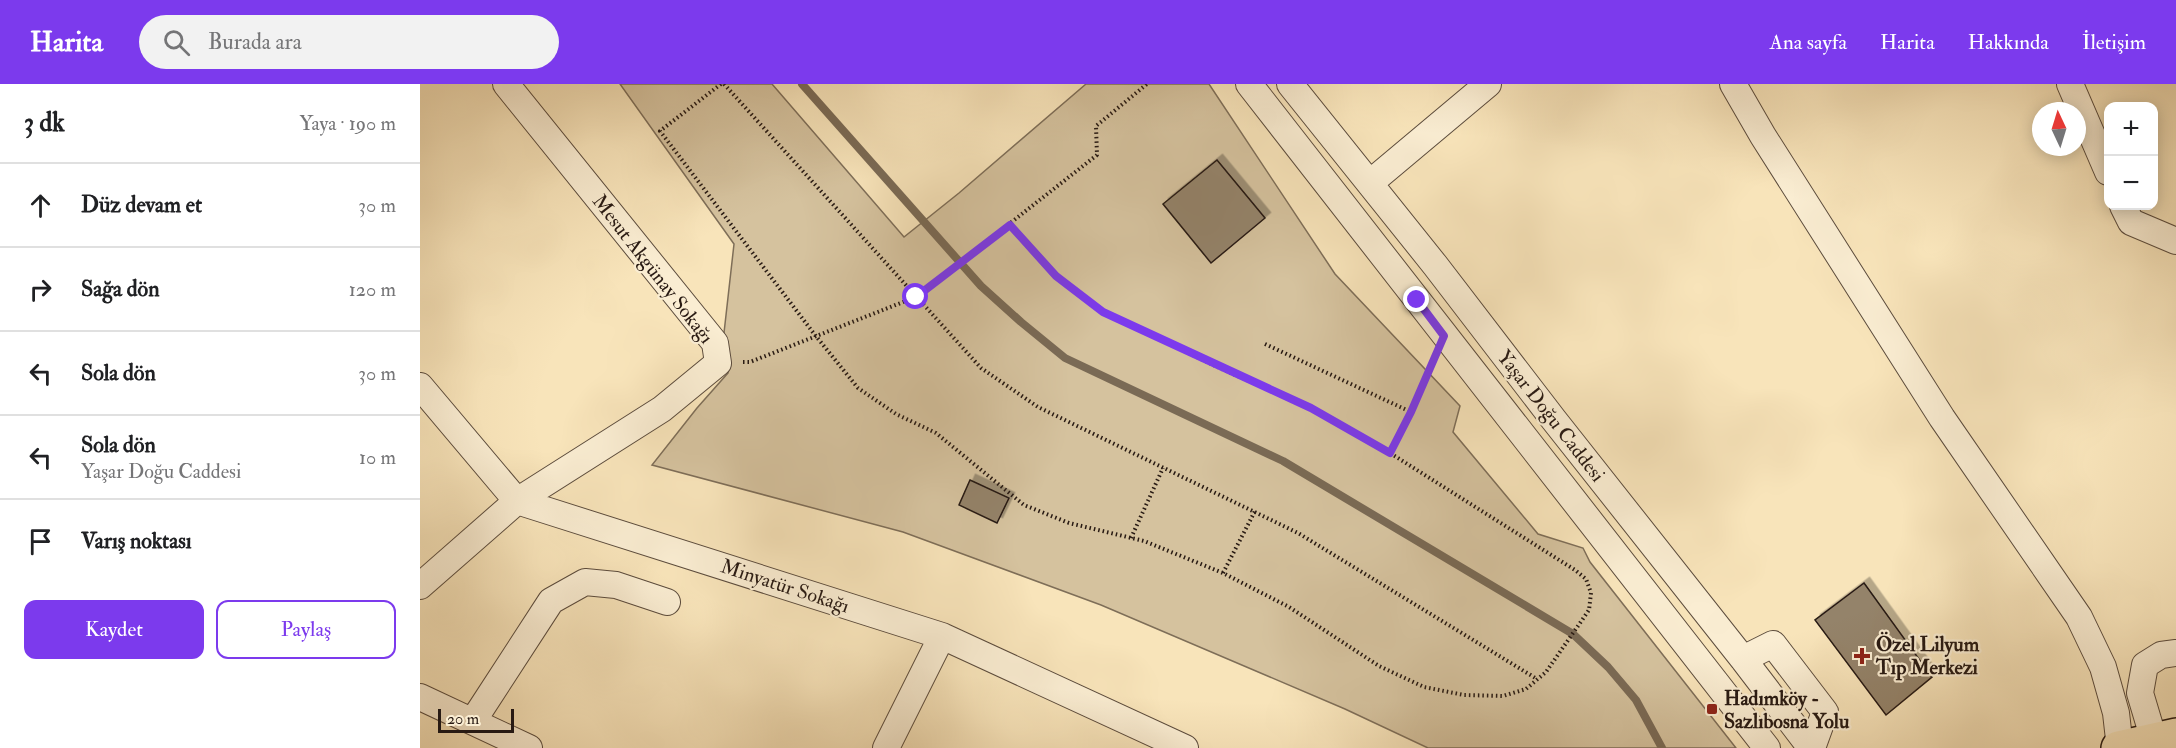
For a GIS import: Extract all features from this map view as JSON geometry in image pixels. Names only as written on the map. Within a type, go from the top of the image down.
[{"type":"main road","points":[[2119,748],[2165,738]]},
{"type":"street","name":"Mesut Akgünay Sokağı","points":[[424,576],[517,501],[662,409],[718,363],[715,343],[506,84]]},
{"type":"street","name":"Yaşar Doğu Caddesi","points":[[1249,84],[1767,748]]},
{"type":"street","name":"Yaşar Doğu Caddesi","points":[[1290,84],[1370,183],[1811,748]]},
{"type":"street","points":[[1370,183],[1488,84]]},
{"type":"street","points":[[1733,84],[1763,136],[1942,418],[2079,617],[2103,667],[2116,712],[2119,748]]},
{"type":"street","points":[[2070,84],[2104,161]]},
{"type":"street","points":[[2125,210],[2131,222],[2176,241]]},
{"type":"street","points":[[420,386],[517,501]]},
{"type":"street","name":"Minyatür Sokağı","points":[[517,501],[942,636],[1185,748]]},
{"type":"street","points":[[473,721],[551,601],[585,582],[616,585],[667,602]]},
{"type":"street","points":[[886,748],[942,636]]},
{"type":"street","points":[[2165,738],[2140,693],[2145,665],[2161,655],[2176,653]]},
{"type":"street","points":[[420,697],[473,721],[491,741],[529,748]]},
{"type":"path","points":[[1010,225],[1056,276],[1103,312],[1311,408],[1390,453],[1586,579],[1591,593],[1589,610],[1546,672],[1526,689],[1503,696],[1464,695],[1424,687],[1379,666],[1289,607],[1223,573],[1144,541],[1069,523],[1024,505],[936,433],[896,414],[858,388],[660,131],[723,84],[981,368],[1038,406],[1298,533],[1537,679]]},
{"type":"path","points":[[718,363],[750,362],[916,297],[1097,156],[1096,126],[1147,84]]},
{"type":"path","points":[[1390,453],[1411,412],[1444,336]]},
{"type":"path","points":[[1265,344],[1411,412]]},
{"type":"path","points":[[1131,538],[1163,468]]},
{"type":"path","points":[[1223,573],[1255,511]]},
{"type":"shaded area","points":[[620,84],[772,84],[904,237],[1086,84],[1209,84],[1335,274],[1460,406],[1453,432],[1538,534],[1583,548],[1590,562],[1736,748],[1428,748],[1345,709],[1101,605],[903,532],[652,465],[728,373],[724,333],[734,244]]},
{"type":"building","points":[[1217,160],[1265,218],[1211,263],[1163,204]]},
{"type":"building","points":[[970,480],[1009,498],[997,523],[959,505]]},
{"type":"building","points":[[1864,583],[1932,677],[1886,715],[1815,620]]},
{"type":"waterway","points":[[802,84],[981,286],[1065,358],[1283,461],[1573,634],[1608,667],[1636,700],[1662,748]]},
{"type":"place","name":"Özel Lilyum Tıp Merkezi","points":[[1862,656]]},
{"type":"place","name":"Hadımköy - Sazlıbosna Yolu","points":[[1712,709]]},
{"type":"route","points":[[916,297],[1010,225],[1056,276],[1103,312],[1224,370],[1311,408],[1390,453],[1411,412],[1444,336],[1417,300]]}]
